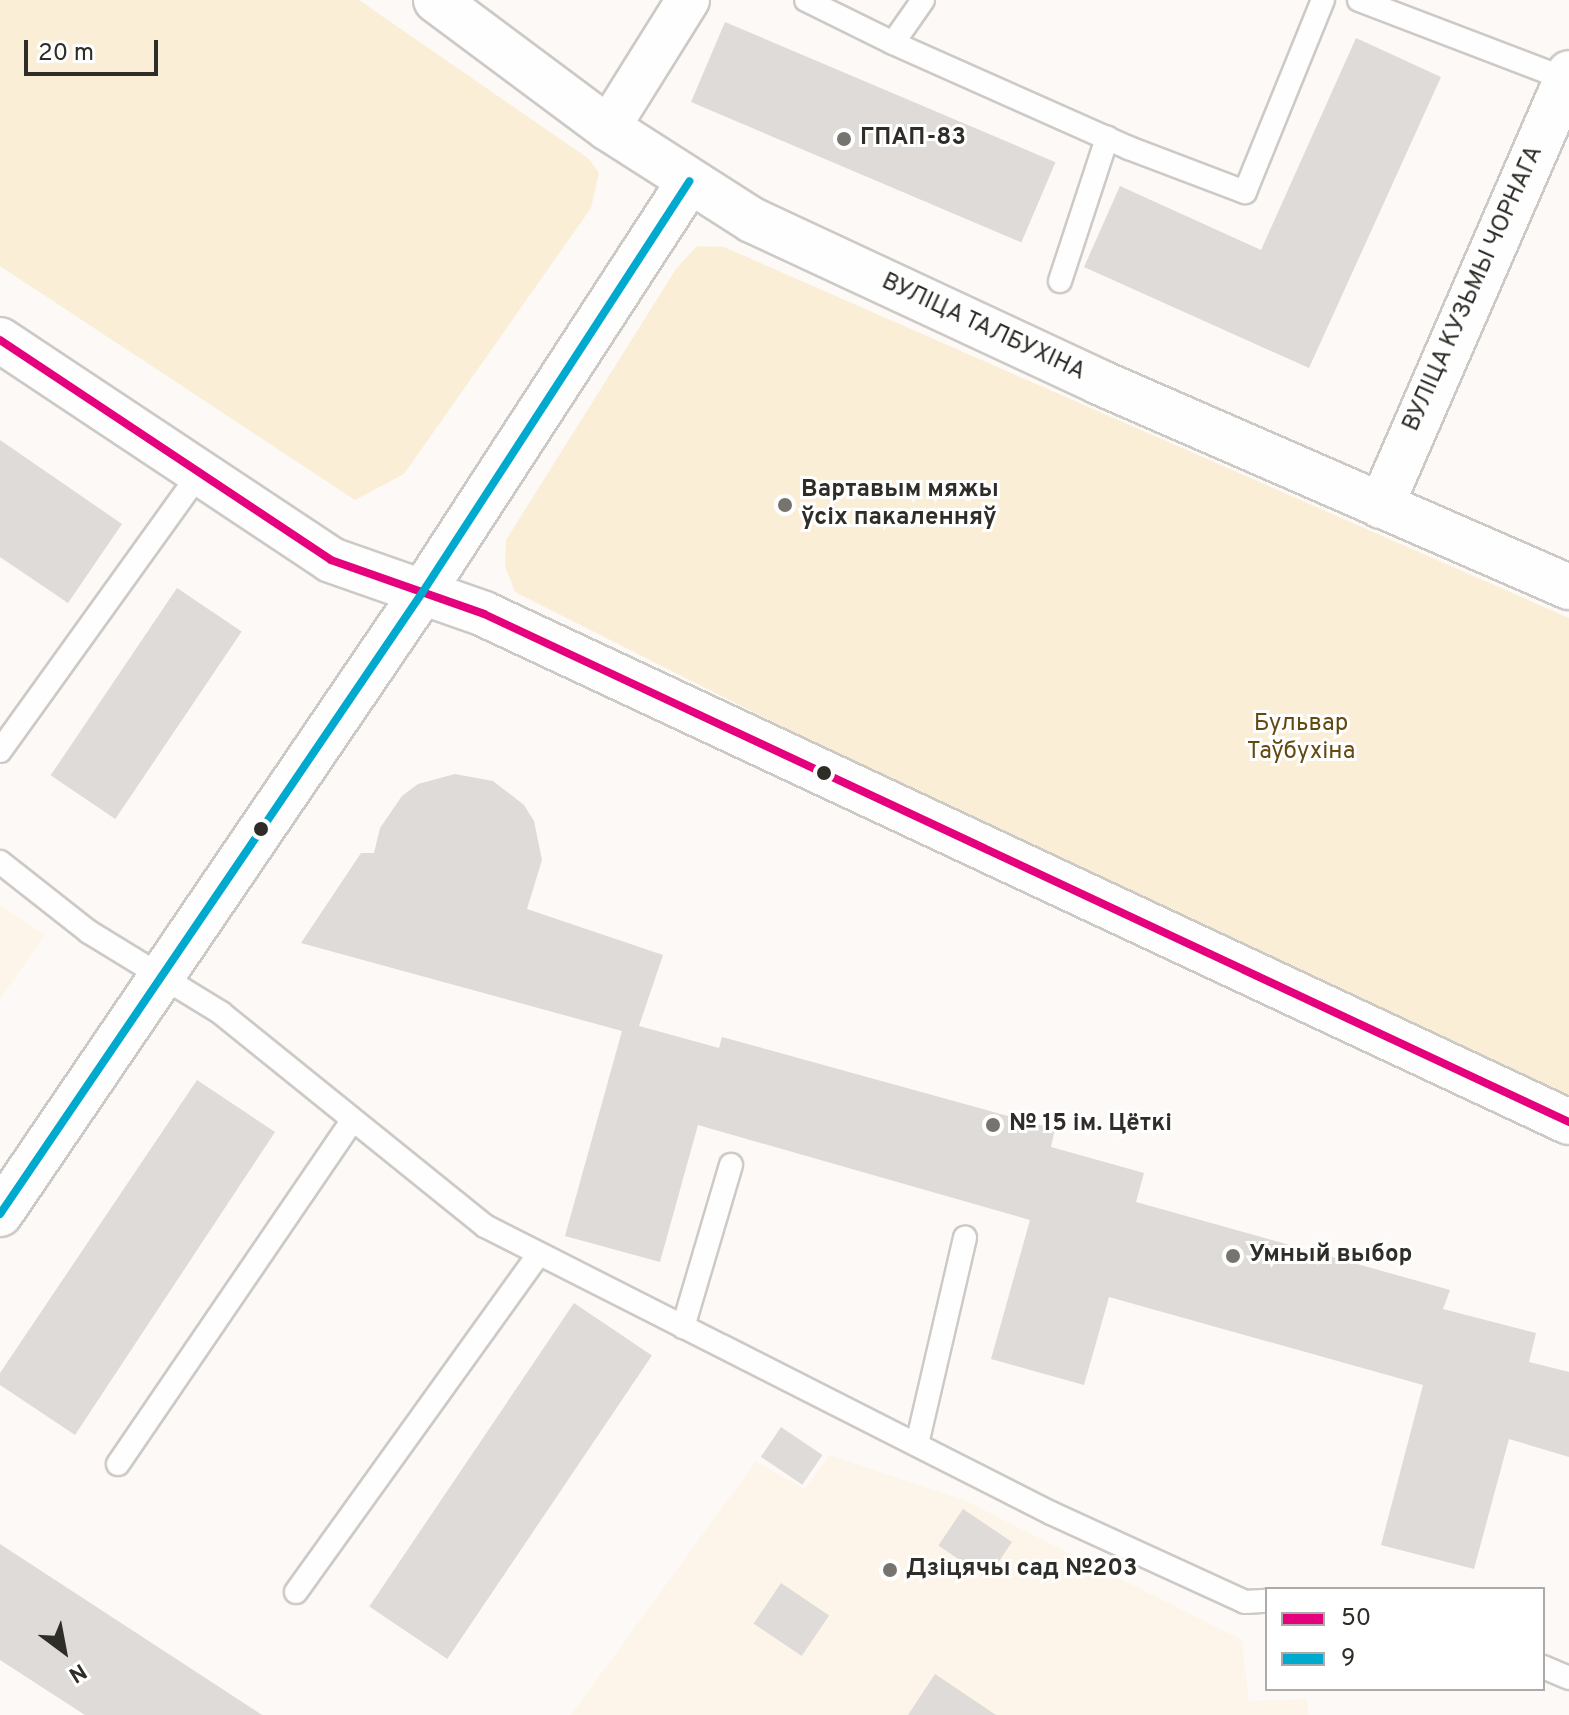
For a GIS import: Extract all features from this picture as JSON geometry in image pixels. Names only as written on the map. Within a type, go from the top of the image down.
[{"type":"main road","name":"ВУЛІЦА ТАЛБУХІНА","points":[[436,0],[608,128],[766,227],[1381,506],[1569,587]]},
{"type":"main road","name":"ВУЛІЦА КУЗЬМЫ ЧОРНАГА","points":[[1381,506],[1565,92]]},
{"type":"main road","points":[[0,1214],[422,593],[690,181]]},
{"type":"main road","points":[[0,340],[331,560],[484,614],[1569,1122]]},
{"type":"street","points":[[608,128],[688,0]]},
{"type":"lane","points":[[806,0],[893,43],[1107,138],[1245,192],[1323,0]]},
{"type":"lane","points":[[893,43],[923,0]]},
{"type":"lane","points":[[1359,0],[1565,92]]},
{"type":"lane","points":[[1060,281],[1107,138]]},
{"type":"lane","points":[[0,751],[199,474]]},
{"type":"lane","points":[[0,862],[89,932],[160,979],[221,1013],[351,1123],[485,1226],[537,1257],[683,1327],[1051,1513],[1245,1602],[1265,1601]]},
{"type":"lane","points":[[118,1464],[351,1123]]},
{"type":"lane","points":[[683,1327],[731,1165]]},
{"type":"lane","points":[[917,1444],[965,1238]]},
{"type":"lane","points":[[296,1592],[537,1257]]},
{"type":"lane","points":[[1545,1668],[1569,1678]]},
{"type":"shaded area","points":[[0,905],[45,935],[0,999]]},
{"type":"shaded area","name":"Дзіцячы сад №203","points":[[830,1455],[966,1501],[1242,1640],[1249,1701],[1306,1699],[1309,1715],[571,1715],[756,1461],[804,1489]]},
{"type":"green space","points":[[0,0],[359,0],[589,159],[599,173],[591,208],[404,474],[355,500],[0,266]]},
{"type":"green space","name":"Бульвар Таўбухіна","points":[[697,246],[724,247],[1569,618],[1569,1103],[1162,918],[515,592],[505,566],[506,540],[676,269]]},
{"type":"building","points":[[725,22],[1055,162],[1021,242],[691,102]]},
{"type":"building","points":[[1356,38],[1441,77],[1309,368],[1084,267],[1120,186],[1261,250]]},
{"type":"building","points":[[0,440],[122,524],[68,603],[0,557]]},
{"type":"building","points":[[177,588],[242,632],[115,819],[51,775]]},
{"type":"building","points":[[455,774],[493,781],[524,805],[534,821],[542,860],[527,909],[663,955],[639,1026],[719,1048],[722,1037],[1055,1129],[1051,1147],[1144,1173],[1136,1202],[1450,1290],[1443,1309],[1536,1333],[1529,1362],[1569,1372],[1569,1457],[1509,1439],[1474,1569],[1381,1545],[1423,1385],[1109,1297],[1084,1385],[991,1359],[1030,1220],[698,1125],[660,1262],[565,1236],[622,1031],[301,943],[361,853],[374,853],[380,828],[402,796],[418,784]]},
{"type":"building","points":[[197,1080],[275,1132],[75,1435],[0,1385],[0,1373]]},
{"type":"building","points":[[574,1303],[652,1356],[447,1659],[369,1606]]},
{"type":"building","points":[[781,1427],[822,1455],[802,1485],[761,1457]]},
{"type":"building","points":[[963,1509],[1012,1542],[987,1578],[938,1545]]},
{"type":"building","points":[[0,1544],[262,1715],[85,1715],[0,1660]]},
{"type":"building","points":[[781,1583],[829,1615],[802,1656],[754,1624]]},
{"type":"building","points":[[935,1674],[996,1715],[908,1715]]},
{"type":"transit line","name":"9","points":[[0,1214],[422,593],[690,181]]},
{"type":"transit line","name":"50","points":[[0,340],[331,560],[484,614],[1569,1122]]},
{"type":"place","name":"ГПАП-83","points":[[844,139]]},
{"type":"place","name":"Вартавым мяжы ўсіх пакаленняў","points":[[785,505]]},
{"type":"place","name":"№ 15 ім. Цёткі","points":[[993,1125]]},
{"type":"place","name":"Умный выбор","points":[[1233,1256]]},
{"type":"place","name":"Дзіцячы сад №203","points":[[890,1570]]}]
